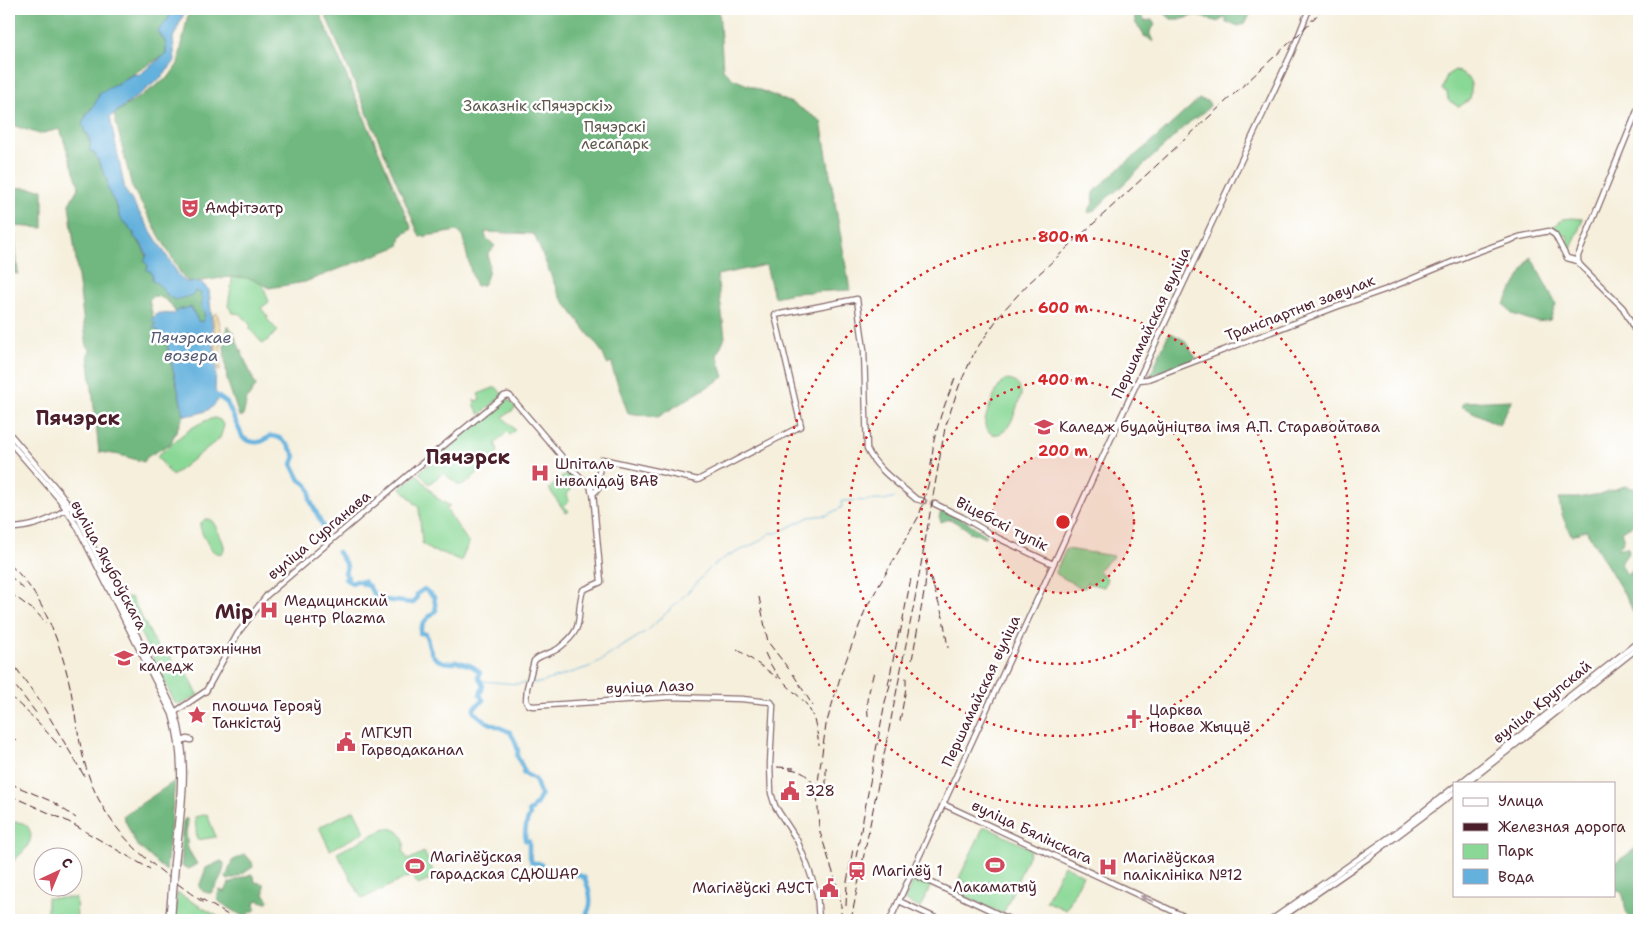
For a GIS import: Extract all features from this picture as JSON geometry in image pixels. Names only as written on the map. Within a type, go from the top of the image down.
[{"type":"main road","name":"Першамайская вуліца","points":[[890,920],[1292,52],[1309,9]]},
{"type":"main road","points":[[1639,106],[1578,256],[1578,261],[1623,308],[1639,338]]},
{"type":"main road","name":"Транспартны завулак","points":[[1139,380],[1156,376],[1387,289],[1468,255],[1524,235],[1549,231],[1554,235],[1567,258],[1578,261]]},
{"type":"main road","points":[[592,490],[593,485],[596,486],[602,459],[694,480],[703,478],[801,426],[775,315],[857,298],[864,350],[867,449],[882,469],[916,499],[922,501]]},
{"type":"main road","name":"вуліца Сурганава","points":[[173,713],[206,691],[238,633],[267,595],[504,396],[508,395],[592,490]]},
{"type":"main road","name":"вуліца Якубоўскага","points":[[9,433],[68,507],[89,538],[170,701],[181,772],[170,920]]},
{"type":"main road","name":"вуліца Якубоўскага","points":[[9,441],[68,507],[178,721],[182,741],[184,780],[175,864]]},
{"type":"main road","name":"вуліца Лазо","points":[[592,490],[601,582],[583,590],[580,624],[571,638],[556,650],[534,661],[526,692],[526,701],[529,705],[671,697],[742,699],[771,702],[773,705],[770,764],[771,793],[775,806],[797,840],[808,866],[817,894],[819,920]]},
{"type":"main road","name":"Віцебскі тупік","points":[[937,505],[998,538],[1054,564]]},
{"type":"main road","points":[[9,528],[33,526],[50,519],[68,507]]},
{"type":"main road","name":"вуліца Крупскай","points":[[1461,782],[1639,641]]},
{"type":"main road","name":"вуліца Крупскай","points":[[1468,782],[1639,647]]},
{"type":"main road","points":[[170,701],[183,707],[178,721]]},
{"type":"main road","points":[[182,741],[191,740]]},
{"type":"main road","points":[[1271,920],[1405,826],[1453,789]]},
{"type":"main road","points":[[1278,920],[1384,846],[1453,794]]},
{"type":"main road","name":"вуліца Бялінскага","points":[[943,804],[1192,920]]},
{"type":"main road","points":[[911,872],[1010,920]]},
{"type":"main road","points":[[899,901],[940,920]]},
{"type":"green space","points":[[9,9],[173,9],[168,19],[158,31],[166,43],[166,54],[100,94],[84,121],[87,134],[108,183],[119,217],[129,225],[134,237],[145,252],[155,280],[168,296],[183,298],[187,295],[190,296],[195,291],[201,293],[204,304],[205,316],[202,323],[198,321],[191,307],[175,312],[172,306],[164,299],[153,296],[149,300],[152,320],[156,322],[156,329],[165,336],[184,415],[170,444],[147,457],[144,462],[120,455],[99,452],[88,353],[90,348],[87,347],[86,341],[69,204],[79,186],[60,129],[39,134],[9,124]]},
{"type":"green space","points":[[189,9],[318,9],[412,229],[401,236],[399,246],[305,282],[269,288],[260,282],[242,277],[194,282],[187,281],[181,274],[132,187],[114,114],[169,77],[178,64]]},
{"type":"green space","name":"Пячэрскі лесапарк","points":[[323,9],[719,9],[723,69],[733,79],[794,104],[821,121],[850,290],[793,293],[774,297],[766,265],[717,275],[725,337],[717,355],[724,377],[658,417],[628,413],[613,371],[612,362],[607,364],[602,352],[559,295],[534,234],[485,232],[486,238],[495,246],[488,254],[487,277],[483,285],[476,286],[462,235],[457,231],[420,237]]},
{"type":"green space","points":[[1135,9],[1144,9],[1140,13],[1144,21],[1152,20],[1155,25],[1150,31],[1153,42],[1144,37],[1135,22]]},
{"type":"green space","points":[[1160,9],[1252,9],[1247,21],[1240,26],[1226,23],[1224,18],[1218,22],[1195,15],[1182,19],[1171,19]]},
{"type":"green space","points":[[1455,70],[1468,78],[1471,83],[1470,99],[1459,107],[1448,100],[1447,92],[1442,90],[1447,75]]},
{"type":"green space","points":[[1199,99],[1208,101],[1209,107],[1197,118],[1193,119],[1096,209],[1089,213],[1088,211],[1094,202],[1093,196],[1095,191]]},
{"type":"green space","points":[[9,187],[43,189],[43,228],[14,226],[18,274],[9,273]]},
{"type":"green space","points":[[1563,219],[1583,219],[1571,249],[1566,248],[1568,236],[1557,234],[1552,228]]},
{"type":"green space","points":[[1531,257],[1556,304],[1550,320],[1537,322],[1512,314],[1504,304]]},
{"type":"green space","points":[[258,271],[269,302],[261,308],[268,317],[267,319],[278,331],[263,344],[249,328],[251,326],[241,314],[233,313],[228,306],[233,274]]},
{"type":"green space","points":[[228,326],[232,330],[256,386],[247,399],[243,416],[239,416],[227,380],[224,346]]},
{"type":"green space","points":[[1171,333],[1184,340],[1196,358],[1152,376],[1151,374],[1168,335]]},
{"type":"green space","points":[[1004,380],[1017,384],[1021,396],[1008,427],[999,434],[993,434],[986,428],[985,421],[995,394]]},
{"type":"green space","points":[[496,387],[503,395],[480,415],[475,406],[474,399],[476,401],[480,399],[478,394]]},
{"type":"green space","points":[[506,400],[509,400],[516,408],[503,417],[515,430],[510,435],[507,432],[495,444],[498,449],[497,454],[466,484],[459,485],[443,473],[429,484],[419,472]]},
{"type":"green space","points":[[1512,400],[1499,425],[1461,406],[1464,402]]},
{"type":"green space","points":[[215,418],[220,420],[224,426],[220,438],[172,476],[157,456],[192,428]]},
{"type":"green space","points":[[570,470],[580,481],[567,494],[569,501],[564,506],[569,511],[566,513],[549,489]]},
{"type":"green space","points":[[417,474],[437,498],[450,506],[446,509],[469,543],[461,561],[443,553],[432,551],[422,543],[419,508],[401,488]]},
{"type":"green space","points":[[1625,486],[1639,490],[1639,522],[1621,531],[1624,540],[1618,549],[1628,548],[1629,552],[1621,563],[1626,574],[1639,566],[1639,626],[1629,602],[1586,530],[1572,536],[1563,518],[1559,498],[1577,498],[1600,494]]},
{"type":"green space","points":[[943,511],[966,521],[986,535],[985,537],[969,532],[950,519],[941,522],[939,517]]},
{"type":"green space","points":[[205,519],[212,521],[215,526],[224,546],[223,552],[218,554],[211,549],[203,535],[200,524]]},
{"type":"green space","points":[[1066,549],[1114,556],[1098,570],[1107,578],[1104,587],[1087,583],[1085,588],[1077,586],[1055,573]]},
{"type":"green space","points":[[131,597],[160,652],[167,649],[178,672],[185,669],[198,695],[182,704],[175,703],[126,604],[126,598]]},
{"type":"green space","points":[[175,781],[166,871],[136,844],[123,816]]},
{"type":"green space","points":[[354,810],[365,832],[330,850],[319,827]]},
{"type":"green space","points":[[207,814],[216,837],[197,840],[195,817]]},
{"type":"green space","points":[[186,818],[188,822],[186,833],[188,849],[197,864],[188,869],[181,865],[183,821]]},
{"type":"green space","points":[[16,822],[27,826],[31,834],[25,849],[9,865],[9,824]]},
{"type":"green space","name":"Лакаматыў","points":[[984,826],[1031,849],[1003,914],[960,894],[965,882],[959,878]]},
{"type":"green space","points":[[386,828],[399,832],[404,843],[403,852],[408,860],[424,852],[436,877],[418,885],[412,875],[362,899],[337,853]]},
{"type":"green space","points":[[1639,846],[1639,914],[1633,920],[1626,911],[1622,893],[1616,889],[1616,863]]},
{"type":"green space","points":[[245,854],[252,862],[253,867],[239,876],[228,880],[226,878],[232,861]]},
{"type":"green space","points":[[221,861],[224,863],[224,867],[218,883],[211,893],[204,892],[199,887],[206,868]]},
{"type":"green space","points":[[1064,865],[1083,875],[1066,910],[1046,901]]},
{"type":"green space","points":[[251,874],[254,876],[255,882],[264,884],[264,894],[269,900],[267,903],[257,900],[254,905],[256,909],[249,912],[246,918],[221,903],[218,900],[218,894],[220,890],[225,892],[229,883]]},
{"type":"green space","points":[[916,876],[931,885],[920,908],[904,900]]},
{"type":"green space","points":[[177,893],[224,920],[175,920]]},
{"type":"green space","points":[[47,898],[76,898],[77,920],[47,920]]},
{"type":"sand","points":[[217,313],[221,329],[220,371],[218,371],[213,315]]},
{"type":"water","name":"Пячэрскае возера","points":[[173,9],[186,9],[173,38],[175,61],[162,77],[110,117],[125,190],[180,277],[186,282],[202,283],[209,290],[216,368],[215,391],[219,398],[210,409],[187,415],[184,415],[165,336],[153,328],[156,324],[151,320],[158,313],[174,314],[178,310],[191,307],[198,321],[202,322],[205,315],[201,306],[203,298],[200,297],[201,293],[195,291],[193,295],[175,300],[152,281],[152,275],[147,270],[148,266],[144,261],[147,255],[140,242],[134,237],[134,233],[129,229],[129,226],[119,217],[117,208],[108,190],[107,180],[95,154],[89,150],[89,139],[82,125],[99,94],[132,75],[140,74],[166,54],[166,43],[158,31],[168,19]]},
{"type":"waterway","points":[[216,395],[227,403],[243,438],[257,442],[274,436],[282,439],[288,445],[295,456],[292,464],[300,480],[307,485],[310,491],[310,500],[324,528]]},
{"type":"waterway","points":[[713,566],[726,557],[756,543],[770,533],[777,533],[809,517],[827,515],[842,507],[841,502],[843,501],[884,500],[895,497]]},
{"type":"waterway","points":[[338,552],[347,566],[345,573],[348,577],[345,579],[352,583],[364,581],[363,584],[369,586],[374,595],[385,600],[413,603],[417,594],[424,589],[434,597],[436,610],[424,623],[420,633],[426,634],[430,651],[436,659],[466,664],[475,668],[480,673],[478,676],[483,686],[480,695],[483,700],[474,708],[474,712],[485,721],[510,732],[515,741],[518,751],[517,756],[524,770],[523,773],[535,779],[541,796],[536,805],[529,811],[530,815],[526,830],[525,840],[529,841],[529,853],[532,863],[539,863],[543,866],[544,872],[566,871],[584,877],[589,890],[590,900],[587,913],[589,918],[587,920]]},
{"type":"waterway","points":[[703,575],[710,568]]},
{"type":"waterway","points":[[681,599],[702,577]]},
{"type":"waterway","points":[[648,630],[678,602]]},
{"type":"waterway","points":[[530,683],[539,683],[592,666],[645,632]]},
{"type":"waterway","points":[[482,681],[526,683]]},
{"type":"tunnel","points":[[923,501],[935,504]]},
{"type":"railway","points":[[851,920],[914,604],[945,428],[959,386],[975,351],[1003,311],[1029,283],[1299,34],[1323,9]]},
{"type":"railway","points":[[841,920],[841,905],[837,885],[819,829],[817,789],[826,725],[842,671],[866,608],[919,516],[929,482],[934,440],[955,378]]},
{"type":"railway","points":[[912,660],[925,587],[927,559]]},
{"type":"railway","points":[[9,564],[32,590],[56,639],[71,691],[84,761],[93,787],[108,816],[119,831],[145,858],[204,903]]},
{"type":"railway","points":[[9,575],[26,591]]},
{"type":"railway","points":[[930,576],[943,617],[948,648]]},
{"type":"railway","points":[[900,634],[911,578]]},
{"type":"railway","points":[[9,592],[36,612],[46,623]]},
{"type":"railway","points":[[759,597],[768,642],[791,672]]},
{"type":"railway","points":[[888,685],[900,626]]},
{"type":"railway","points":[[737,649],[778,678]]},
{"type":"railway","points":[[765,653],[783,682],[804,701],[812,714],[819,745]]},
{"type":"railway","points":[[9,658],[41,703],[86,779]]},
{"type":"railway","points":[[868,716],[867,700],[874,671]]},
{"type":"railway","points":[[793,674],[813,706]]},
{"type":"railway","points":[[900,721],[906,677]]},
{"type":"railway","points":[[9,678],[37,714]]},
{"type":"railway","points":[[856,857],[885,702],[892,678]]},
{"type":"railway","points":[[9,695],[37,721],[61,748]]},
{"type":"railway","points":[[9,737],[16,740]]},
{"type":"railway","points":[[777,767],[794,768]]},
{"type":"railway","points":[[826,767],[826,795]]},
{"type":"railway","points":[[789,769],[799,771],[806,776],[812,782],[816,791]]},
{"type":"railway","points":[[9,783],[53,802],[76,818]]},
{"type":"railway","points":[[9,795],[67,821],[150,869]]},
{"type":"railway","points":[[846,906],[847,882],[853,849]]},
{"type":"railway","points":[[200,898],[236,920]]},
{"type":"place","name":"Амфітэатр","points":[[190,208]]},
{"type":"place","name":"Каледж будаўніцтва імя А.П. Старавойтава","points":[[1044,427]]},
{"type":"place","name":"Шпіталь інвалідаў ВАВ","points":[[540,473]]},
{"type":"place","name":"Медицинский центр Plazma","points":[[269,610]]},
{"type":"place","name":"Электратэхнічны каледж","points":[[124,658]]},
{"type":"place","name":"плошча Герояў Танкістаў","points":[[197,715]]},
{"type":"place","name":"Царква Новае Жыццё","points":[[1134,719]]},
{"type":"place","name":"МГКУП Гарводаканал","points":[[346,742]]},
{"type":"place","name":"328","points":[[790,791]]},
{"type":"place","name":"Лакаматыў","points":[[995,865]]},
{"type":"place","name":"Магілёўская гарадская СДЮШАР","points":[[415,866]]},
{"type":"place","name":"Магілёўская паліклініка №12","points":[[1108,867]]},
{"type":"place","name":"Магілёў 1","points":[[857,871]]},
{"type":"place","name":"Магілёўскі АУСТ","points":[[829,888]]},
{"type":"district","name":"Пячэрск","points":[[78,418]]},
{"type":"district","name":"Пячэрск","points":[[468,457]]},
{"type":"district","name":"Мір","points":[[234,612]]},
{"type":"park label","name":"Заказнік «Пячэрскі»","points":[[538,106]]}]
